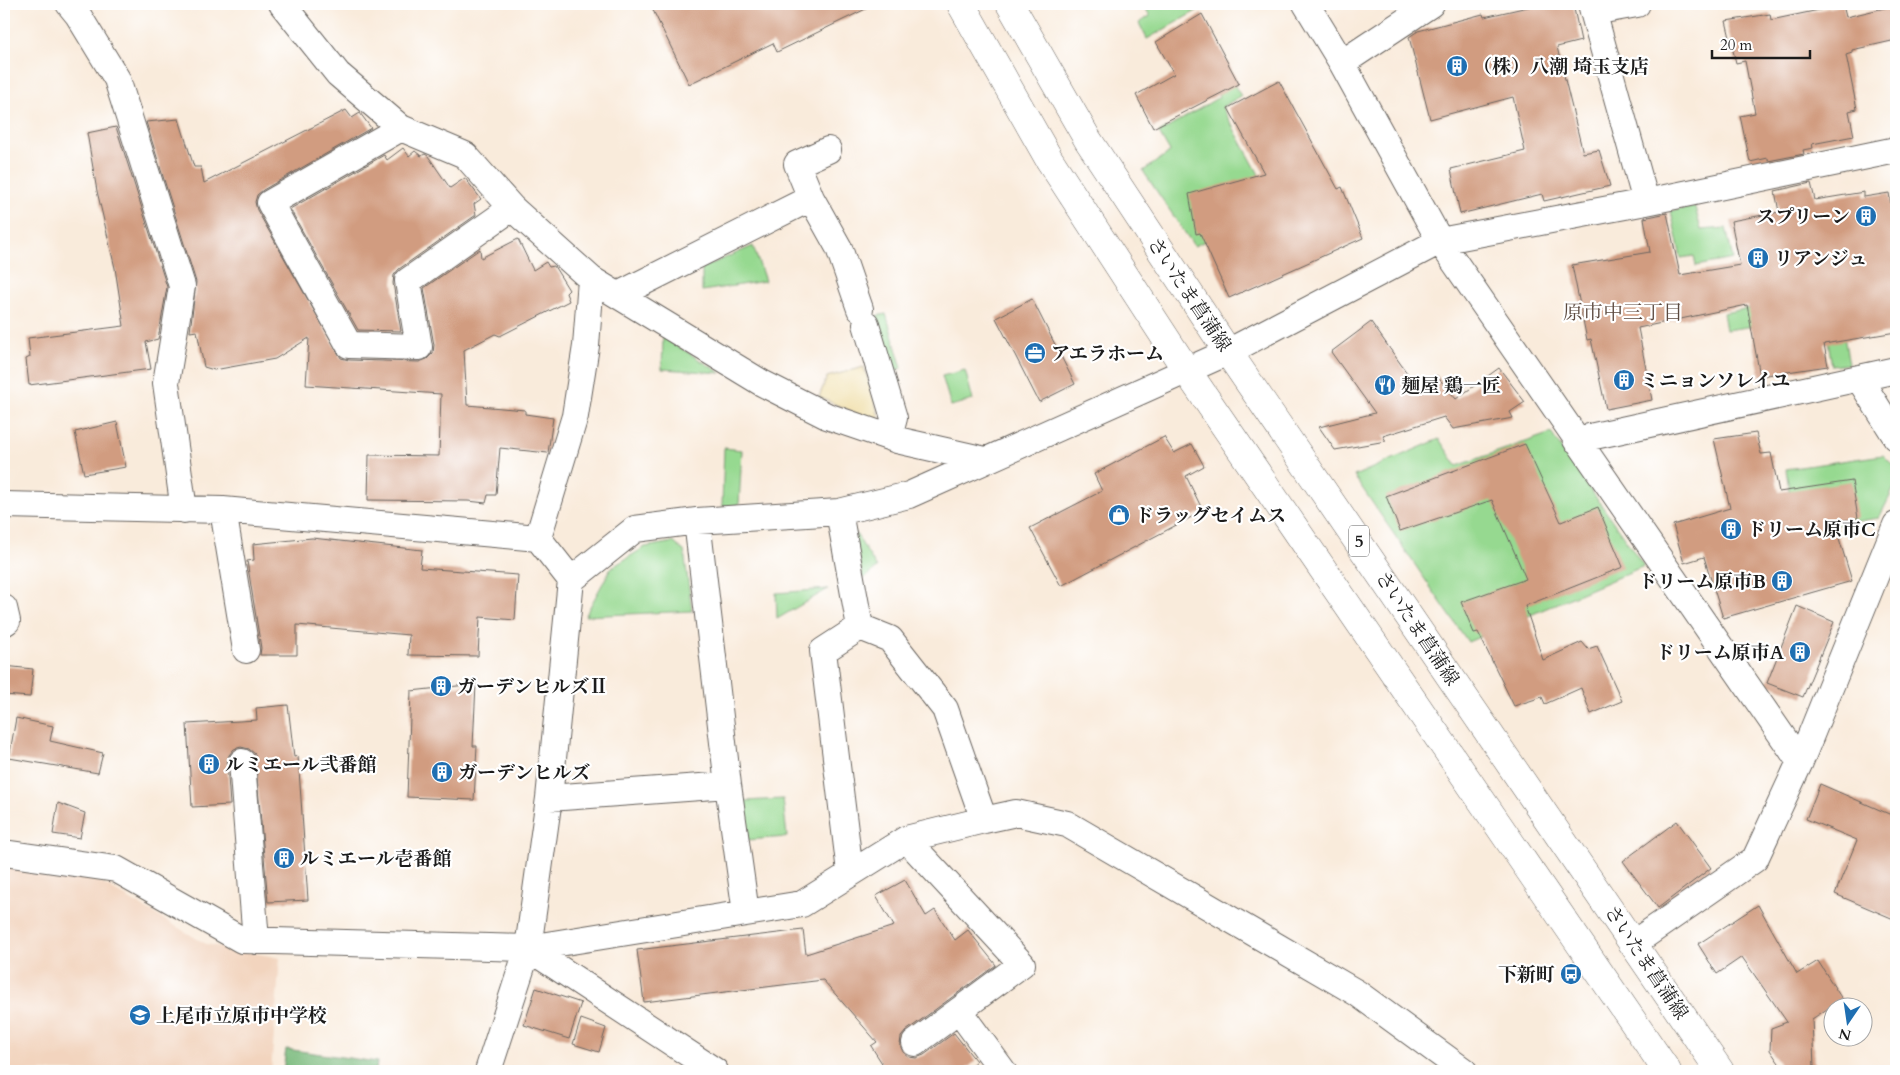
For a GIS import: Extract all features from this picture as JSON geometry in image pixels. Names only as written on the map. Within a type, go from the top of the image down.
[{"type":"main road","name":"5","points":[[961,4],[1050,159],[1187,371],[1667,1071]]},
{"type":"main road","name":"さいたま菖蒲線","points":[[1010,4],[1088,140],[1228,352],[1720,1071]]},
{"type":"street","points":[[68,4],[78,15],[117,80],[182,286],[166,383],[184,510]]},
{"type":"street","points":[[282,4],[338,74],[401,128],[465,156],[512,208],[591,279],[762,383],[827,416],[889,437],[985,460]]},
{"type":"street","points":[[1306,4],[1342,62],[1440,242],[1800,762]]},
{"type":"street","points":[[1342,62],[1431,4]]},
{"type":"street","points":[[1637,4],[1592,8],[1646,202]]},
{"type":"street","points":[[401,128],[270,203],[349,345],[419,347],[408,281],[512,208]]},
{"type":"street","points":[[828,150],[797,164],[811,198],[839,248],[863,316],[894,418],[889,437]]},
{"type":"street","points":[[571,580],[635,529],[697,521],[839,512],[909,495],[1228,352],[1440,242],[1646,202],[1896,150]]},
{"type":"street","points":[[618,295],[811,198]]},
{"type":"street","points":[[538,538],[575,416],[586,346],[591,279]]},
{"type":"street","points":[[1576,440],[1860,380],[1896,370]]},
{"type":"street","points":[[1860,380],[1896,437]]},
{"type":"street","points":[[4,505],[223,510],[538,538],[571,580],[549,798],[528,948],[488,1071]]},
{"type":"street","points":[[223,510],[246,650]]},
{"type":"street","points":[[839,512],[860,627]]},
{"type":"street","points":[[697,521],[728,785],[746,913]]},
{"type":"street","points":[[1634,943],[1755,859],[1800,762],[1896,525]]},
{"type":"street","points":[[4,608],[7,620],[4,623]]},
{"type":"street","points":[[860,627],[890,638],[945,709],[984,820]]},
{"type":"street","points":[[850,872],[823,651],[860,627]]},
{"type":"street","points":[[242,762],[256,941]]},
{"type":"street","points":[[549,798],[728,785]]},
{"type":"street","points":[[4,853],[116,869],[242,940],[528,948],[802,904],[850,872],[906,839],[1016,814],[1067,824],[1357,993],[1464,1071]]},
{"type":"street","points":[[906,839],[1022,964],[915,1043]]},
{"type":"street","points":[[528,948],[715,1071]]},
{"type":"street","points":[[959,1011],[1003,1071]]},
{"type":"shaded area","name":"上尾市立原市中学校","points":[[4,866],[95,879],[206,944],[280,958],[271,1071],[4,1071]]},
{"type":"green space","points":[[1143,4],[1196,4],[1198,10],[1147,39],[1139,23],[1150,16]]},
{"type":"green space","points":[[1229,77],[1241,96],[1222,107],[1278,209],[1194,246],[1143,171],[1170,152],[1159,133],[1219,97],[1214,84]]},
{"type":"green space","points":[[1695,207],[1701,230],[1726,228],[1733,259],[1696,266],[1694,256],[1681,258],[1671,211]]},
{"type":"green space","points":[[753,246],[765,281],[702,291],[702,268]]},
{"type":"green space","points":[[1836,292],[1849,364],[1832,366],[1824,316],[1726,330],[1723,313]]},
{"type":"green space","points":[[886,314],[902,368],[892,371],[876,316]]},
{"type":"green space","points":[[663,337],[721,373],[662,369]]},
{"type":"green space","points":[[965,370],[973,400],[951,406],[942,376]]},
{"type":"green space","points":[[1551,433],[1644,566],[1468,642],[1354,476],[1439,439],[1457,466]]},
{"type":"green space","points":[[724,448],[742,450],[739,505],[722,506]]},
{"type":"green space","points":[[1883,455],[1896,468],[1895,486],[1879,518],[1795,531],[1786,469]]},
{"type":"green space","points":[[853,529],[877,568],[863,579]]},
{"type":"green space","points":[[673,542],[684,551],[692,611],[585,616],[611,568],[645,547]]},
{"type":"green space","points":[[828,589],[777,619],[776,593]]},
{"type":"green space","points":[[783,799],[787,837],[747,840],[744,801]]},
{"type":"green space","points":[[286,1049],[377,1062],[376,1071],[283,1071]]},
{"type":"sand","points":[[864,367],[879,416],[873,421],[819,397],[827,377]]},
{"type":"building","points":[[650,4],[876,4],[777,52],[773,43],[689,84]]},
{"type":"building","points":[[1541,4],[1573,4],[1581,41],[1557,47],[1583,153],[1599,150],[1610,186],[1544,201],[1542,194],[1460,214],[1451,169],[1525,151],[1513,97],[1430,119],[1409,37],[1418,31],[1483,14],[1484,17]]},
{"type":"building","points":[[1843,5],[1846,17],[1893,6],[1896,22],[1896,40],[1852,50],[1852,53],[1846,55],[1857,109],[1849,111],[1854,136],[1812,144],[1813,148],[1803,150],[1804,154],[1768,161],[1768,158],[1750,162],[1740,116],[1755,113],[1745,61],[1736,63],[1726,21],[1770,14],[1771,20]]},
{"type":"building","points":[[1202,14],[1239,84],[1153,128],[1136,95],[1174,74],[1156,42]]},
{"type":"building","points":[[1279,81],[1338,189],[1342,187],[1363,238],[1229,298],[1200,233],[1196,234],[1189,194],[1264,173],[1228,108]]},
{"type":"building","points":[[346,110],[352,118],[360,113],[371,128],[263,190],[257,195],[255,202],[257,210],[341,358],[349,360],[419,362],[427,359],[433,353],[434,345],[424,288],[480,249],[481,258],[518,239],[533,270],[546,262],[549,267],[554,266],[569,290],[566,293],[569,301],[500,336],[495,334],[464,350],[467,405],[525,410],[525,414],[553,418],[548,453],[500,448],[496,495],[488,495],[486,503],[468,501],[368,500],[369,455],[439,456],[441,394],[306,385],[309,338],[275,359],[214,370],[204,367],[197,331],[190,332],[196,282],[146,122],[179,119],[194,167],[201,167],[204,183]]},
{"type":"building","points":[[116,127],[167,287],[158,339],[146,342],[151,369],[29,385],[26,359],[30,357],[28,338],[124,326],[115,268],[97,191],[87,133]]},
{"type":"building","points":[[403,148],[409,156],[415,151],[421,156],[425,154],[428,156],[450,188],[465,178],[481,199],[474,204],[476,215],[399,269],[394,275],[393,283],[401,331],[358,330],[290,209],[384,155],[387,160]]},
{"type":"building","points":[[1811,183],[1815,200],[1864,192],[1864,197],[1889,193],[1896,234],[1896,332],[1824,344],[1828,366],[1760,376],[1747,305],[1638,328],[1652,400],[1606,409],[1591,339],[1587,340],[1572,265],[1650,252],[1644,218],[1667,213],[1680,275],[1740,265],[1731,221],[1779,212],[1775,191]]},
{"type":"building","points":[[1032,299],[1075,384],[1039,402],[996,318]]},
{"type":"building","points":[[1371,322],[1419,390],[1436,375],[1456,399],[1499,368],[1525,402],[1510,412],[1513,418],[1453,429],[1444,417],[1383,436],[1386,441],[1335,450],[1319,427],[1375,413],[1331,352]]},
{"type":"building","points":[[117,422],[126,467],[84,474],[75,432]]},
{"type":"building","points":[[1756,433],[1761,454],[1771,453],[1779,492],[1852,481],[1858,518],[1834,522],[1852,581],[1723,618],[1704,557],[1684,563],[1673,525],[1730,508],[1714,439]]},
{"type":"building","points":[[1164,437],[1174,453],[1192,444],[1204,466],[1186,476],[1203,511],[1061,586],[1030,528],[1102,491],[1094,474]]},
{"type":"building","points":[[1525,444],[1561,522],[1598,507],[1623,567],[1525,606],[1543,660],[1582,642],[1588,649],[1597,646],[1622,701],[1591,714],[1581,688],[1545,704],[1542,697],[1514,706],[1478,632],[1474,633],[1461,602],[1526,579],[1492,500],[1400,531],[1386,496]]},
{"type":"building","points":[[312,538],[422,550],[420,568],[518,575],[515,620],[480,617],[478,656],[408,655],[409,635],[297,625],[297,655],[260,655],[261,648],[247,561],[254,560],[253,544]]},
{"type":"building","name":"ドリーム原市A","points":[[1797,606],[1834,622],[1803,697],[1767,683]]},
{"type":"building","points":[[4,666],[33,669],[30,697],[4,695]]},
{"type":"building","points":[[476,684],[473,746],[477,746],[474,800],[407,797],[411,691]]},
{"type":"building","points":[[288,705],[294,757],[298,756],[308,900],[268,902],[255,754],[249,749],[241,747],[234,749],[229,755],[227,763],[230,805],[192,807],[187,724],[257,720],[256,708]]},
{"type":"building","points":[[16,718],[53,726],[50,741],[103,753],[98,773],[9,758]]},
{"type":"building","points":[[1820,784],[1896,817],[1896,920],[1835,894],[1857,840],[1806,819]]},
{"type":"building","points":[[58,803],[85,813],[80,838],[53,834]]},
{"type":"building","points":[[1677,821],[1711,868],[1658,908],[1623,861]]},
{"type":"building","points":[[905,880],[926,916],[935,910],[955,940],[968,930],[996,965],[906,1031],[901,1037],[900,1045],[903,1052],[909,1057],[916,1058],[924,1055],[954,1033],[976,1061],[964,1071],[887,1071],[871,1046],[877,1042],[823,980],[644,1002],[637,950],[803,930],[806,954],[894,926],[876,896]]},
{"type":"building","points":[[1758,905],[1797,974],[1818,961],[1841,998],[1822,998],[1822,1012],[1812,1019],[1814,1067],[1783,1069],[1770,1050],[1771,1028],[1787,1022],[1742,957],[1717,974],[1698,944]]},
{"type":"building","points":[[536,988],[581,1003],[569,1039],[524,1025]]},
{"type":"building","points":[[581,1019],[606,1028],[599,1052],[573,1044]]},
{"type":"place","name":"（株）八潮 埼玉支店","points":[[1457,66]]},
{"type":"place","name":"スプリーン","points":[[1866,216]]},
{"type":"place","name":"リアンジュ","points":[[1758,258]]},
{"type":"place","name":"アエラホーム","points":[[1035,353]]},
{"type":"place","name":"ミニョンソレイユ","points":[[1624,380]]},
{"type":"place","name":"麺屋 鶏一匠","points":[[1385,385]]},
{"type":"place","name":"ドラッグセイムス","points":[[1119,515]]},
{"type":"place","name":"ドリーム原市C","points":[[1731,529]]},
{"type":"place","name":"ドリーム原市B","points":[[1782,581]]},
{"type":"place","name":"ドリーム原市A","points":[[1800,652]]},
{"type":"place","name":"ガーデンヒルズⅡ","points":[[441,686]]},
{"type":"place","name":"ルミエール弐番館","points":[[209,764]]},
{"type":"place","name":"ガーデンヒルズ","points":[[442,772]]},
{"type":"place","name":"ルミエール壱番館","points":[[284,858]]},
{"type":"place","name":"下新町","points":[[1571,974]]},
{"type":"place","name":"上尾市立原市中学校","points":[[140,1015]]},
{"type":"district","name":"原市中三丁目","points":[[1623,312]]}]
